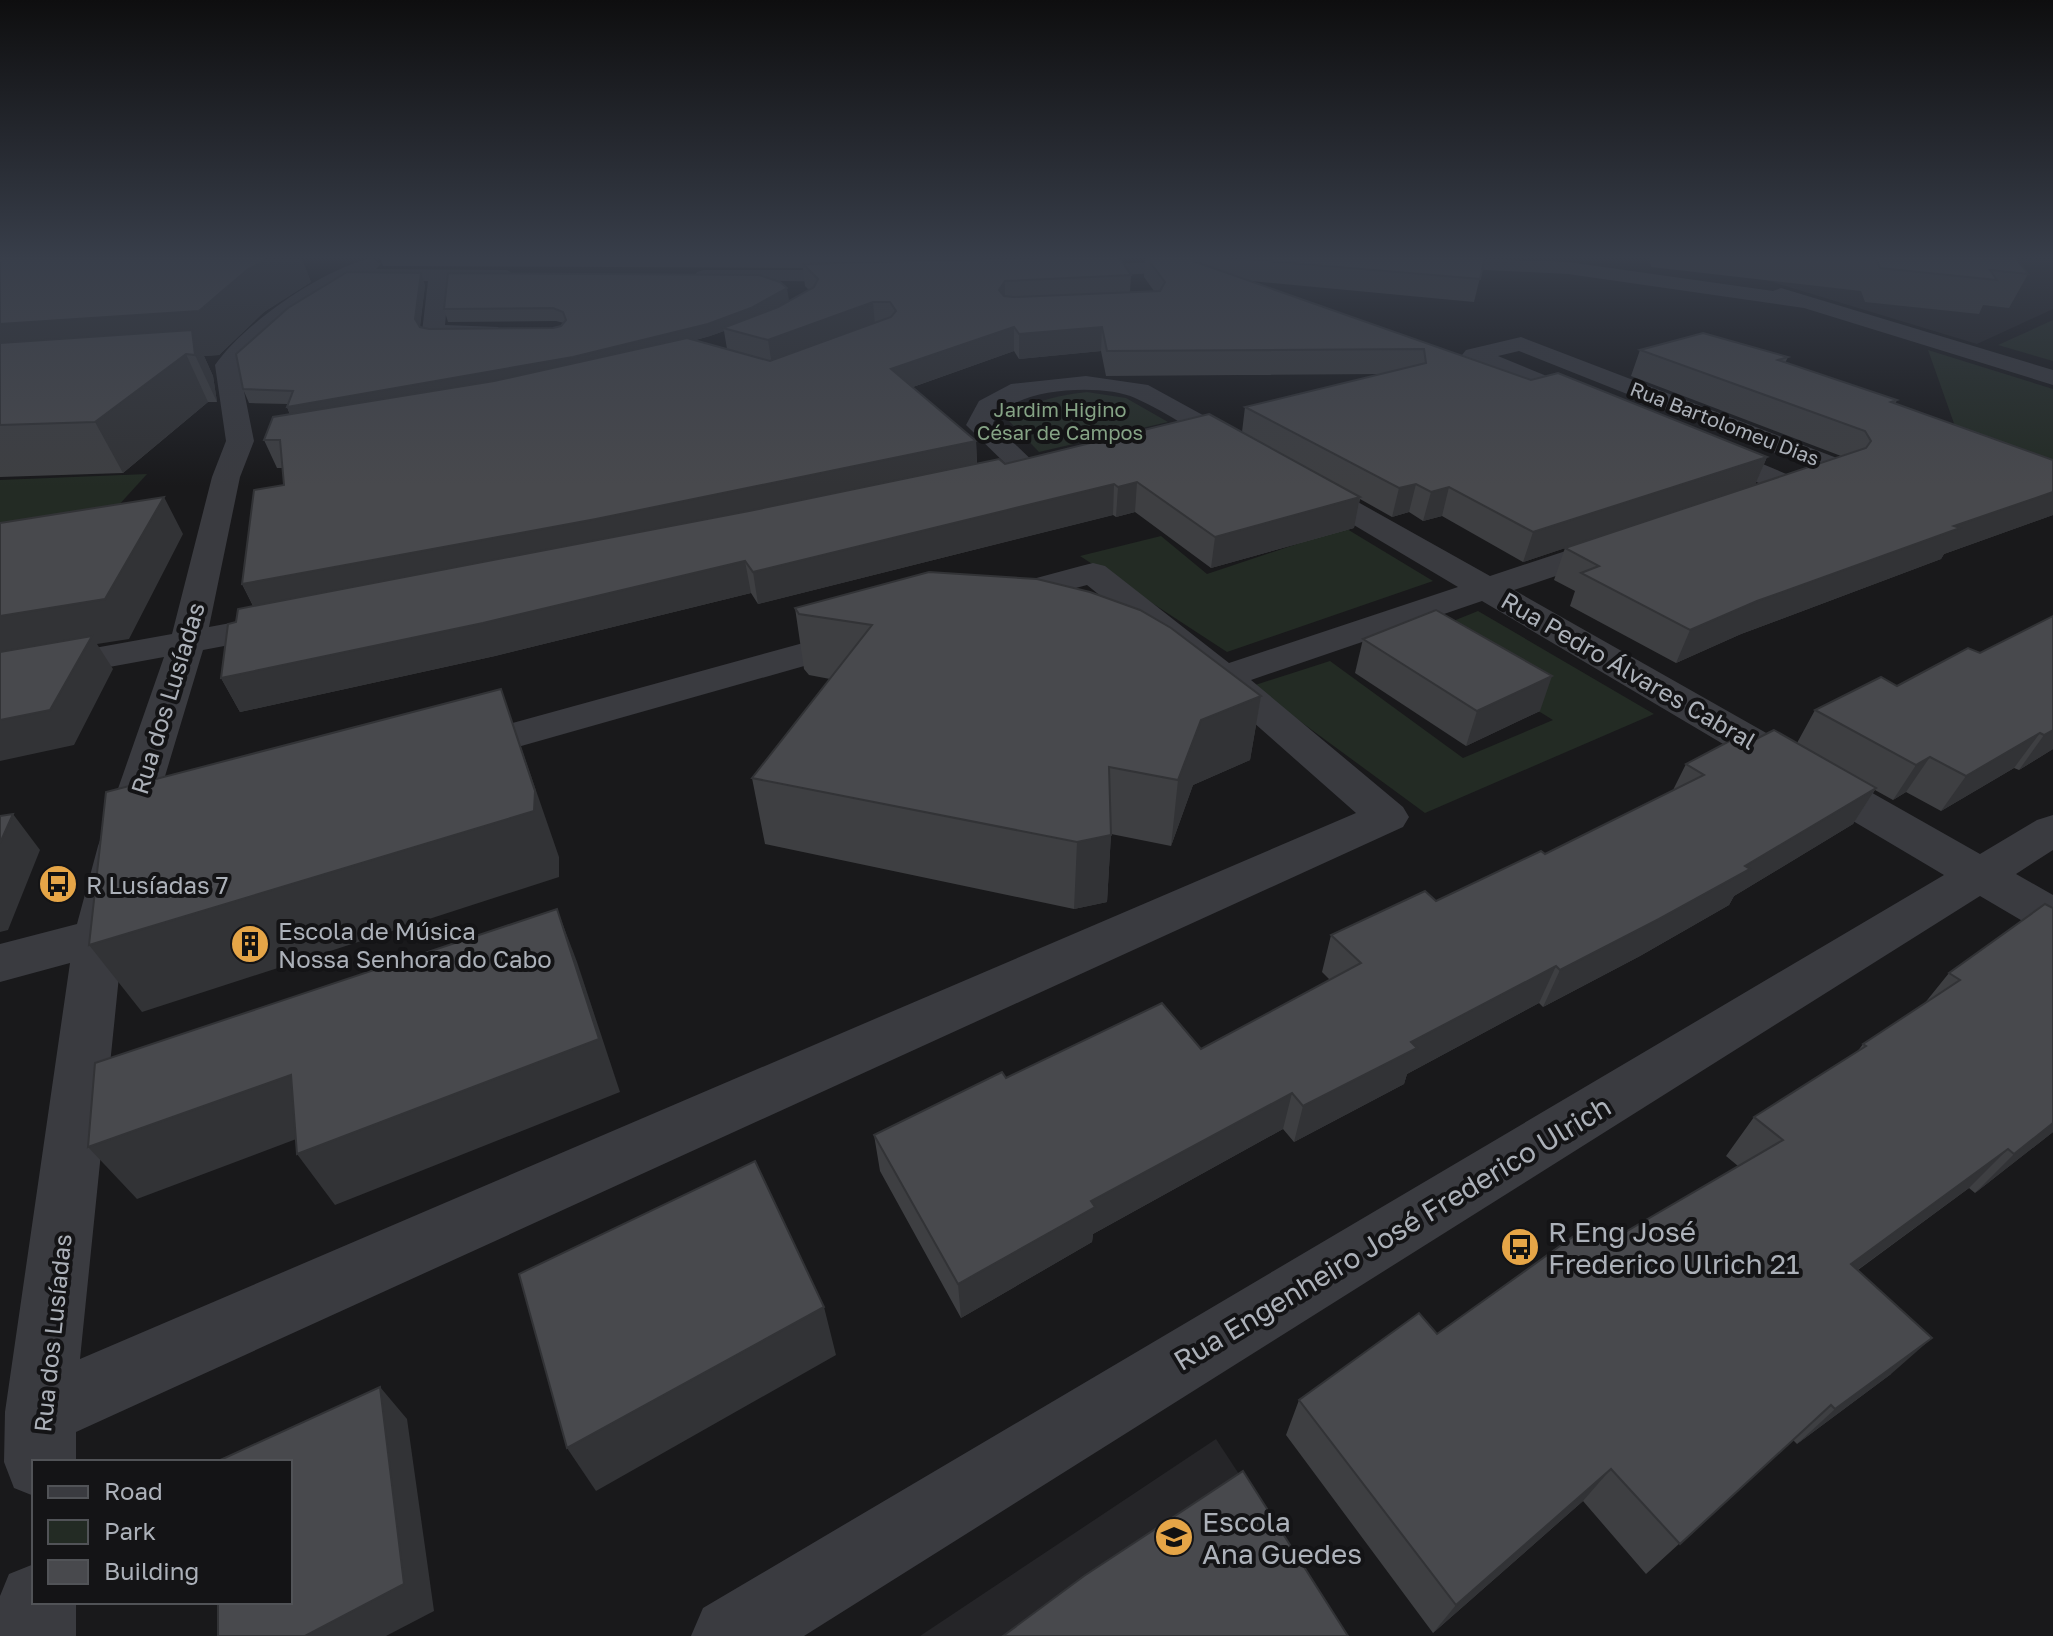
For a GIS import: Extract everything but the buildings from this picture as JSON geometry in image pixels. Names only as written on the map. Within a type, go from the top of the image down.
[{"type":"street","name":"Rua dos Lusíadas","points":[[40,1437],[98,937],[144,840],[226,477],[253,439],[214,366],[256,333]]},
{"type":"street","points":[[1908,333],[2053,378]]},
{"type":"street","name":"Rua Bartolomeu Dias","points":[[1619,415],[1474,355],[1521,344],[1840,469],[1745,501]]},
{"type":"street","name":"Rua Pedro Álvares Cabral","points":[[985,479],[1042,466],[979,425],[988,406],[1020,389],[1086,383],[1139,390],[1489,588],[2053,917]]},
{"type":"street","points":[[1159,437],[1203,426]]},
{"type":"street","name":"Rua Bartolomeu Dias","points":[[1676,439],[1790,486]]},
{"type":"street","points":[[1224,677],[1639,537]]},
{"type":"street","points":[[40,1437],[1387,817],[1224,677],[1093,573],[956,611]]},
{"type":"street","points":[[0,676],[310,619]]},
{"type":"street","points":[[425,761],[895,628]]},
{"type":"street","name":"Rua Engenheiro José Frederico Ulrich","points":[[731,1636],[2053,830]]},
{"type":"street","points":[[0,963],[98,937]]},
{"type":"street","points":[[36,1636],[37,1604]]},
{"type":"shaded area","points":[[1942,333],[2000,333],[1977,344]]},
{"type":"shaded area","name":"Escola Ana Guedes","points":[[1216,1439],[1345,1636],[920,1636]]},
{"type":"green space","points":[[2024,333],[2053,333],[2053,361],[1998,345]]},
{"type":"green space","points":[[1928,350],[2053,389],[2053,472],[1962,446]]},
{"type":"green space","name":"Jardim Higino César de Campos","points":[[1087,392],[1126,398],[1168,422],[1039,452],[1006,418],[1044,400]]},
{"type":"green space","points":[[147,474],[107,518],[0,525],[0,480]]},
{"type":"green space","points":[[1299,500],[1433,581],[1227,652],[1080,556],[1161,536],[1207,574],[1300,543]]},
{"type":"green space","points":[[1478,611],[1654,714],[1425,813],[1252,686],[1330,661],[1463,758],[1553,720],[1416,636]]},
{"type":"place","name":"R Lusíadas 7","points":[[58,884]]},
{"type":"place","name":"Escola de Música Nossa Senhora do Cabo","points":[[250,944]]},
{"type":"place","name":"R Eng José Frederico Ulrich 21","points":[[1520,1247]]},
{"type":"place","name":"Escola Ana Guedes","points":[[1174,1537]]}]
